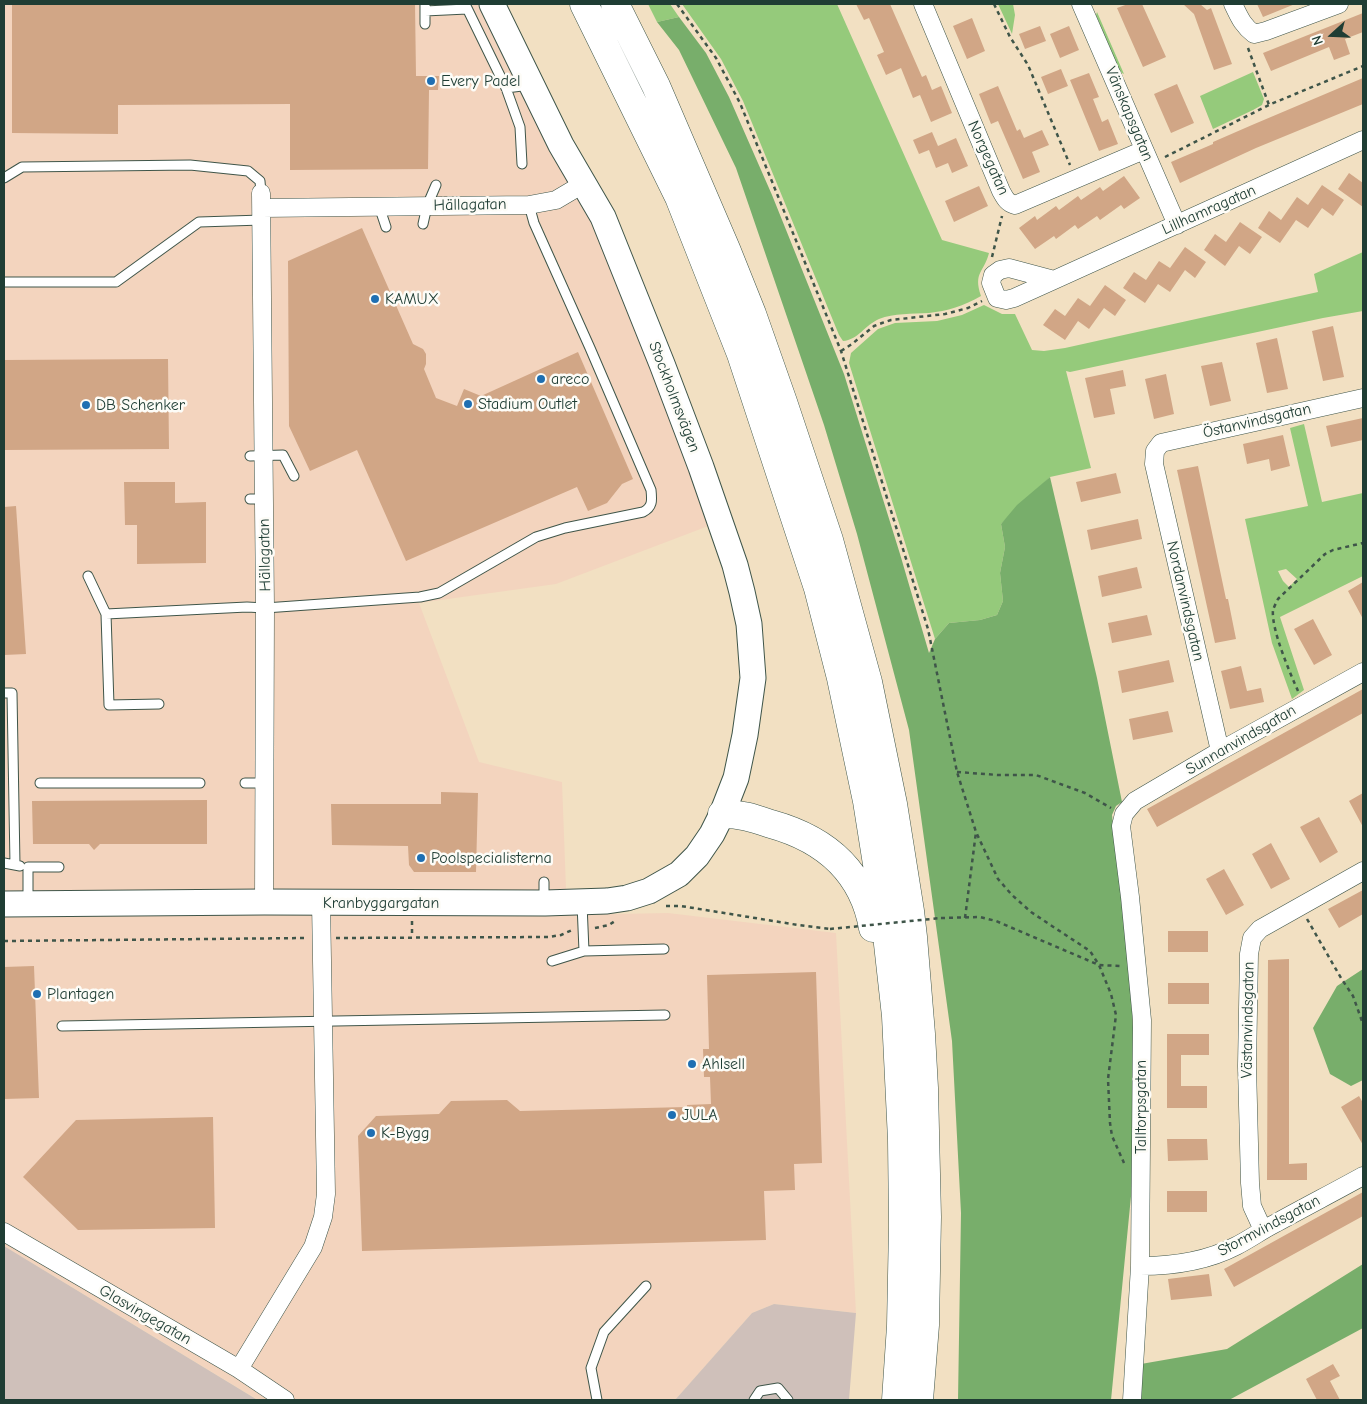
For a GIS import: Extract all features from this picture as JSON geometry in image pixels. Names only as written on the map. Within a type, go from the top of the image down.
[{"type":"highway","points":[[584,4],[679,197],[741,354],[818,588],[841,678],[868,811],[885,915],[896,1016],[903,1226],[901,1326],[896,1400]]},
{"type":"highway","points":[[614,4],[663,104],[752,314],[829,540],[870,692],[893,804],[910,911],[922,1043],[927,1217],[925,1325],[919,1400]]},
{"type":"highway","points":[[722,814],[740,814],[783,827],[807,837],[836,857],[857,884],[868,908],[874,933],[883,1006],[888,1080],[900,1098]]},
{"type":"street","name":"Stockholmsvägen","points":[[492,4],[561,145],[603,217],[662,364],[735,565],[749,624],[753,678],[745,735],[736,778],[722,814]]},
{"type":"street","name":"Norgegatan","points":[[922,4],[1001,190],[1010,204],[1015,205],[1144,150]]},
{"type":"street","name":"Vänskapsgatan","points":[[1081,4],[1177,224]]},
{"type":"street","points":[[1233,4],[1246,28],[1254,34],[1339,4]]},
{"type":"street","name":"Lillhamragatan","points":[[1054,280],[1363,140]]},
{"type":"street","name":"Hällagatan","points":[[264,902],[265,608],[270,550],[257,499],[262,207],[427,206],[486,209],[529,205],[556,200],[583,184]]},
{"type":"street","name":"Östanvindsgatan","points":[[1155,451],[1161,443],[1363,398]]},
{"type":"street","name":"Nordanvindsgatan","points":[[1155,451],[1154,464],[1220,751]]},
{"type":"street","name":"Sunnanvindsgatan","points":[[1124,814],[1135,801],[1220,751],[1363,672]]},
{"type":"street","name":"Kranbyggargatan","points":[[16,904],[174,899],[321,902],[544,893],[582,902],[608,901],[627,898],[649,891],[679,874],[697,856],[712,834],[722,814]]},
{"type":"street","name":"Talltorpsgatan","points":[[1124,814],[1121,826],[1142,1020],[1140,1266],[1132,1400]]},
{"type":"street","name":"Västanvindsgatan","points":[[1263,1230],[1252,1206],[1250,1183],[1247,1066],[1249,954],[1252,938],[1260,929],[1363,871]]},
{"type":"street","points":[[239,1369],[313,1247],[323,1217],[326,1194],[321,902]]},
{"type":"street","name":"Stormvindsgatan","points":[[1140,1266],[1159,1266],[1187,1262],[1214,1255],[1236,1246],[1363,1176]]},
{"type":"street","name":"Glasvingegatan","points":[[4,1232],[239,1369],[285,1400]]},
{"type":"lane","points":[[425,24],[425,7],[466,6],[506,88],[520,126],[522,164]]},
{"type":"lane","points":[[506,88],[530,85]]},
{"type":"lane","points":[[4,178],[22,167],[190,165],[248,171],[260,181],[262,207],[199,222],[116,282],[4,282]]},
{"type":"lane","points":[[423,224],[427,206],[436,185]]},
{"type":"lane","points":[[106,614],[247,606],[265,608],[420,597],[439,593],[536,537],[565,528],[648,510],[652,504],[651,490],[534,223],[529,205]]},
{"type":"lane","points":[[378,206],[386,226]]},
{"type":"lane","points":[[257,456],[283,455],[294,476]]},
{"type":"lane","points":[[88,576],[106,614],[109,705],[159,704]]},
{"type":"lane","points":[[4,693],[12,693],[15,865]]},
{"type":"lane","points":[[40,783],[200,783]]},
{"type":"lane","points":[[245,783],[264,783]]},
{"type":"lane","points":[[4,863],[28,867],[59,867]]},
{"type":"lane","points":[[16,904],[28,867]]},
{"type":"lane","points":[[582,902],[584,951]]},
{"type":"lane","points":[[552,961],[584,951],[664,949]]},
{"type":"lane","points":[[62,1026],[665,1014]]},
{"type":"lane","points":[[597,1400],[591,1368],[604,1332],[646,1286]]},
{"type":"lane","points":[[754,1400],[760,1391],[778,1388],[788,1400]]},
{"type":"path","points":[[676,4],[716,58],[740,103],[841,351],[928,630],[957,772],[976,832],[998,879],[1031,912],[1090,951],[1099,965],[1111,994],[1116,1015],[1108,1079],[1108,1100],[1112,1136],[1124,1164]]},
{"type":"path","points":[[994,4],[1010,38],[1028,65],[1075,179]]},
{"type":"path","points":[[1246,28],[1249,51],[1270,105]]},
{"type":"path","points":[[1162,159],[1270,105],[1363,66]]},
{"type":"path","points":[[992,261],[1003,214],[1010,204]]},
{"type":"path","points":[[841,351],[874,326],[882,323],[891,320],[945,314],[968,308],[986,299]]},
{"type":"path","points":[[1304,704],[1281,649],[1274,623],[1273,609],[1278,600],[1325,554],[1333,550],[1363,543]]},
{"type":"path","points":[[957,772],[1036,775],[1085,793],[1124,814]]},
{"type":"path","points":[[965,918],[976,832]]},
{"type":"path","points":[[664,906],[681,906],[830,929],[941,918],[980,917],[996,921],[1099,965],[1137,967]]},
{"type":"path","points":[[1301,907],[1353,996],[1363,1024]]},
{"type":"path","points":[[4,941],[549,937],[583,928],[601,928],[617,920]]},
{"type":"shaded area","points":[[4,4],[483,4],[591,219],[686,451],[711,525],[556,584],[419,603],[479,762],[562,782],[567,915],[668,913],[836,933],[856,1313],[774,1304],[752,1313],[675,1400],[258,1400],[4,1246]]},
{"type":"shaded area","points":[[4,1246],[256,1399],[258,1400],[4,1400]]},
{"type":"shaded area","points":[[774,1304],[856,1313],[849,1400],[675,1400],[752,1313]]},
{"type":"green space","points":[[648,4],[670,4],[679,17],[657,22]]},
{"type":"green space","points":[[682,4],[837,4],[942,240],[989,253],[978,282],[981,296],[962,305],[942,311],[885,317],[874,322],[853,338],[843,341],[743,101],[721,59]]},
{"type":"green space","points":[[998,4],[1013,4],[1015,15],[1012,34]]},
{"type":"green space","points":[[1097,12],[1124,74],[1120,72],[1096,15]]},
{"type":"green space","points":[[679,17],[706,53],[729,97],[772,195],[844,374],[929,653],[935,639],[949,623],[980,620],[997,615],[1003,601],[1000,573],[1005,547],[1001,524],[1017,505],[1050,477],[1097,678],[1122,802],[1116,806],[1112,815],[1129,961],[1133,1028],[1133,1176],[1111,1400],[958,1400],[961,1213],[952,1041],[909,730],[857,534],[824,425],[736,168],[679,50],[657,22]]},
{"type":"green space","points":[[1253,72],[1264,99],[1262,105],[1213,129],[1200,96]]},
{"type":"green space","points":[[1363,252],[1363,311],[1070,372],[1066,371],[1091,468],[1050,477],[1001,524],[1005,547],[1000,573],[1003,601],[997,615],[980,620],[949,623],[935,639],[849,363],[851,353],[878,329],[895,323],[937,321],[962,315],[984,305],[1002,314],[1015,314],[1032,350],[1044,351],[1065,348],[1318,292],[1314,274]]},
{"type":"green space","points":[[1304,424],[1322,502],[1363,493],[1363,576],[1280,617],[1304,690],[1292,699],[1272,643],[1245,519],[1308,506],[1290,428]],"holes":[[[1286,569],[1297,579],[1289,587],[1283,581],[1278,571]]]},
{"type":"green space","points":[[1363,969],[1363,1080],[1351,1086],[1330,1074],[1313,1028],[1337,986]]},
{"type":"green space","points":[[1363,1264],[1363,1328],[1229,1400],[1139,1400],[1141,1364],[1227,1349]]},
{"type":"building","points":[[12,4],[415,4],[416,76],[439,76],[438,90],[429,90],[428,169],[290,170],[290,104],[118,105],[118,134],[12,133]]},
{"type":"building","points":[[856,4],[890,4],[922,77],[926,75],[932,90],[941,86],[952,113],[931,122],[920,95],[913,98],[901,68],[886,75],[877,55],[884,52],[869,18],[864,20]]},
{"type":"building","points":[[1128,4],[1142,4],[1166,57],[1143,67],[1117,8]]},
{"type":"building","points":[[1183,4],[1200,4],[1207,10],[1211,8],[1232,64],[1214,70],[1194,14]]},
{"type":"building","points":[[1257,4],[1295,4],[1263,17]]},
{"type":"building","points":[[1363,13],[1363,32],[1345,39],[1350,54],[1334,60],[1329,47],[1271,71],[1263,53]]},
{"type":"building","points":[[972,18],[985,51],[967,59],[953,26]]},
{"type":"building","points":[[1040,26],[1046,41],[1025,49],[1019,34]]},
{"type":"building","points":[[1069,26],[1079,50],[1060,58],[1050,34]]},
{"type":"building","points":[[1061,69],[1068,86],[1048,94],[1041,77]]},
{"type":"building","points":[[1089,73],[1099,97],[1093,99],[1102,122],[1108,119],[1118,144],[1099,151],[1070,80]]},
{"type":"building","points":[[1363,78],[1363,104],[1256,148],[1180,183],[1171,162]]},
{"type":"building","points":[[1177,84],[1194,123],[1171,133],[1154,94]]},
{"type":"building","points":[[998,86],[1017,131],[1020,129],[1024,138],[1042,130],[1049,145],[1032,152],[1040,172],[1023,179],[998,121],[991,124],[979,94]]},
{"type":"building","points":[[932,132],[938,146],[956,138],[968,166],[952,173],[948,163],[936,168],[929,150],[919,154],[913,140]]},
{"type":"building","points":[[1349,173],[1363,183],[1363,207],[1338,189]]},
{"type":"building","points":[[1124,176],[1140,198],[1124,209],[1121,205],[1100,220],[1097,216],[1078,229],[1075,225],[1056,239],[1054,236],[1035,249],[1019,228],[1035,216],[1037,220],[1056,206],[1059,210],[1078,196],[1081,200],[1100,187],[1103,191]]},
{"type":"building","points":[[1322,185],[1344,200],[1333,216],[1322,208],[1308,228],[1296,220],[1280,243],[1258,228],[1269,211],[1281,220],[1297,197],[1308,205]]},
{"type":"building","points":[[979,186],[988,206],[954,222],[945,201]]},
{"type":"building","points":[[1240,222],[1262,237],[1250,254],[1239,246],[1225,266],[1204,250],[1215,234],[1226,242]]},
{"type":"building","points":[[362,228],[413,344],[423,349],[426,354],[424,369],[436,398],[457,406],[464,389],[481,396],[578,352],[633,479],[622,484],[607,503],[588,511],[577,487],[406,561],[357,450],[310,471],[289,426],[288,261]]},
{"type":"building","points":[[1185,247],[1206,262],[1195,278],[1185,270],[1170,292],[1158,284],[1145,303],[1123,288],[1134,272],[1146,280],[1159,261],[1170,268]]},
{"type":"building","points":[[1105,285],[1126,300],[1115,316],[1104,308],[1089,329],[1078,321],[1065,340],[1043,325],[1055,309],[1065,316],[1078,298],[1090,306]]},
{"type":"building","points":[[1333,326],[1344,377],[1323,381],[1312,331]]},
{"type":"building","points":[[1277,338],[1288,389],[1267,393],[1256,343]]},
{"type":"building","name":"DB Schenker","points":[[168,359],[169,449],[4,450],[4,360]]},
{"type":"building","points":[[1222,362],[1231,401],[1210,406],[1201,366]]},
{"type":"building","points":[[1123,370],[1126,386],[1110,389],[1115,414],[1094,418],[1085,378]]},
{"type":"building","points":[[1166,374],[1174,414],[1154,419],[1145,379]]},
{"type":"building","points":[[1363,418],[1363,440],[1331,447],[1326,426]]},
{"type":"building","points":[[1283,435],[1290,466],[1271,471],[1269,459],[1247,464],[1243,444]]},
{"type":"building","points":[[1198,466],[1236,639],[1215,643],[1177,470]]},
{"type":"building","points":[[1116,473],[1121,493],[1081,502],[1076,482]]},
{"type":"building","points":[[124,482],[175,482],[175,503],[206,502],[206,563],[137,564],[137,525],[125,525]]},
{"type":"building","points":[[16,506],[26,654],[4,655],[4,507]]},
{"type":"building","points":[[1138,519],[1142,539],[1091,550],[1087,530]]},
{"type":"building","points":[[1137,567],[1142,588],[1102,597],[1098,576]]},
{"type":"building","points":[[1363,582],[1363,619],[1348,591]]},
{"type":"building","points":[[1147,615],[1152,635],[1112,643],[1108,623]]},
{"type":"building","points":[[1313,619],[1332,655],[1314,665],[1294,629]]},
{"type":"building","points":[[1169,660],[1174,682],[1122,693],[1118,671]]},
{"type":"building","points":[[1241,666],[1247,691],[1261,688],[1264,702],[1230,709],[1221,671]]},
{"type":"building","points":[[1363,689],[1363,713],[1157,827],[1147,809]]},
{"type":"building","points":[[1168,711],[1173,732],[1133,740],[1129,719]]},
{"type":"building","points":[[441,792],[478,793],[476,872],[414,872],[409,865],[408,846],[332,845],[331,804],[441,804]]},
{"type":"building","points":[[1363,793],[1363,827],[1349,801]]},
{"type":"building","points":[[207,800],[207,844],[100,844],[94,850],[89,844],[33,844],[32,801]]},
{"type":"building","points":[[1319,817],[1338,852],[1320,863],[1300,827]]},
{"type":"building","points":[[1271,843],[1290,879],[1271,889],[1252,854]]},
{"type":"building","points":[[1224,869],[1244,905],[1226,915],[1206,879]]},
{"type":"building","points":[[1363,890],[1363,914],[1339,928],[1328,909]]},
{"type":"building","points":[[1168,931],[1208,931],[1208,952],[1168,952]]},
{"type":"building","points":[[1289,959],[1289,1164],[1307,1163],[1307,1180],[1267,1180],[1268,960]]},
{"type":"building","points":[[34,966],[39,1098],[4,1099],[4,967]]},
{"type":"building","points":[[816,972],[822,1163],[794,1164],[795,1190],[764,1191],[766,1240],[362,1251],[358,1136],[376,1116],[439,1114],[451,1101],[507,1100],[520,1111],[687,1107],[687,1105],[711,1104],[710,1077],[704,1077],[703,1049],[709,1049],[707,975]]},
{"type":"building","points":[[1168,983],[1209,983],[1209,1004],[1168,1004]]},
{"type":"building","points":[[1167,1034],[1209,1034],[1209,1055],[1181,1055],[1181,1086],[1207,1086],[1207,1108],[1167,1108]]},
{"type":"building","points":[[1359,1096],[1363,1103],[1363,1145],[1341,1107]]},
{"type":"building","points":[[213,1117],[215,1228],[78,1230],[23,1177],[76,1120]]},
{"type":"building","points":[[1167,1139],[1207,1139],[1208,1160],[1168,1161]]},
{"type":"building","points":[[1167,1191],[1207,1191],[1207,1212],[1167,1212]]},
{"type":"building","points":[[1363,1192],[1363,1216],[1234,1287],[1224,1269]]},
{"type":"building","points":[[1209,1274],[1212,1296],[1171,1300],[1168,1279]]},
{"type":"building","points":[[1333,1364],[1340,1376],[1330,1381],[1340,1400],[1317,1400],[1306,1379]]},
{"type":"place","name":"Every Padel","points":[[431,81]]},
{"type":"place","name":"KAMUX","points":[[375,299]]},
{"type":"place","name":"areco","points":[[541,379]]},
{"type":"place","name":"Stadium Outlet","points":[[468,404]]},
{"type":"place","name":"DB Schenker","points":[[86,405]]},
{"type":"place","name":"Poolspecialisterna","points":[[421,858]]},
{"type":"place","name":"Plantagen","points":[[37,994]]},
{"type":"place","name":"Ahlsell","points":[[692,1064]]},
{"type":"place","name":"JULA","points":[[672,1115]]},
{"type":"place","name":"K-Bygg","points":[[371,1133]]}]
